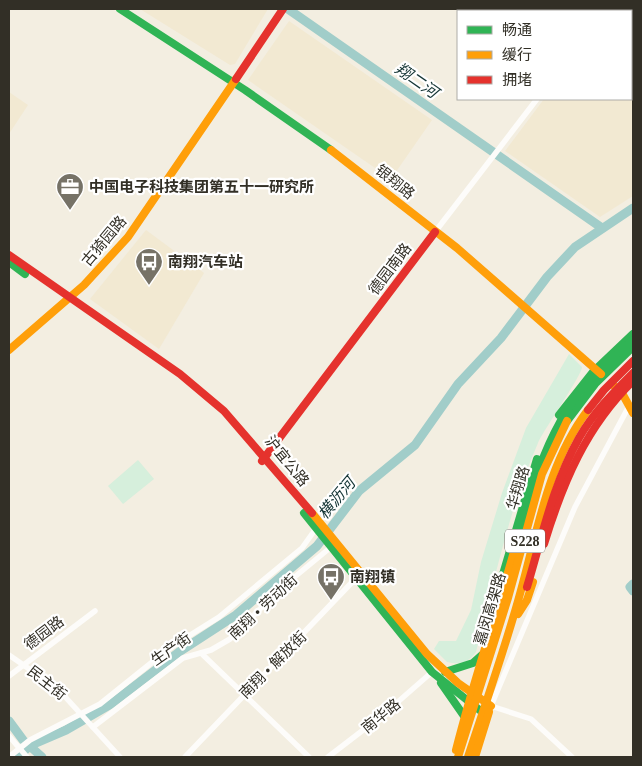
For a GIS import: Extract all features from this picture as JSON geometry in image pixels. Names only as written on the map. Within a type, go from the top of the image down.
[{"type":"main road","name":"银翔路","points":[[120,9],[232,82],[354,167],[533,313],[622,392],[631,410]]},
{"type":"main road","name":"古猗园路","points":[[9,350],[90,279],[128,237],[281,11]]},
{"type":"main road","name":"德园南路","points":[[263,458],[435,232]]},
{"type":"main road","name":"沪宜公路","points":[[9,255],[67,299]]},
{"type":"main road","name":"沪宜公路","points":[[9,262],[203,391],[224,411],[358,576],[427,654],[469,696]]},
{"type":"main road","points":[[498,609],[496,598],[532,470],[555,422],[574,392],[594,368],[633,334]]},
{"type":"main road","name":"华翔路","points":[[469,696],[498,609],[536,472],[558,423],[593,376],[633,340]]},
{"type":"main road","name":"嘉闵高架路","points":[[456,757],[508,598],[542,474],[563,427],[595,384],[633,347]]},
{"type":"main road","name":"嘉闵高架路","points":[[468,757],[518,602],[552,475],[572,431],[604,390],[633,361]]},
{"type":"main road","points":[[475,757],[491,706],[493,689],[561,478],[580,438],[608,398],[633,373]]},
{"type":"main road","points":[[518,614],[526,600],[565,478],[588,435],[604,412],[633,381]]},
{"type":"main road","name":"沪宜公路","points":[[358,576],[435,675],[469,696],[491,706]]},
{"type":"main road","points":[[445,672],[473,663],[482,655]]},
{"type":"main road","points":[[435,675],[464,716]]},
{"type":"main road","points":[[456,757],[469,696]]},
{"type":"main road","points":[[469,696],[487,716]]},
{"type":"street","name":"德园南路","points":[[435,232],[536,100]]},
{"type":"street","points":[[572,757],[531,719],[491,706],[575,507],[631,410]]},
{"type":"street","name":"生产街","points":[[9,757],[23,751],[30,740],[100,704],[171,647],[219,617],[302,548],[320,528]]},
{"type":"street","name":"南翔 • 劳动街","points":[[93,726],[183,658],[216,647],[236,633],[330,543]]},
{"type":"street","name":"南翔 • 解放街","points":[[185,757],[358,576]]},
{"type":"street","name":"德园路","points":[[9,676],[95,611]]},
{"type":"street","points":[[201,653],[309,757]]},
{"type":"street","name":"民主街","points":[[9,656],[53,685],[93,726]]},
{"type":"street","name":"南华路","points":[[328,757],[435,675]]},
{"type":"street","points":[[93,726],[120,757]]},
{"type":"street","points":[[9,736],[23,751]]},
{"type":"shaded area","points":[[140,9],[268,9],[235,64],[230,65]]},
{"type":"shaded area","points":[[289,21],[432,120],[391,179],[248,80]]},
{"type":"shaded area","points":[[633,62],[633,196],[600,217],[505,151],[543,100],[632,100]]},
{"type":"shaded area","points":[[9,92],[28,105],[9,134]]},
{"type":"shaded area","name":"南翔汽车站","points":[[146,230],[204,273],[159,349],[90,299]]},
{"type":"green space","points":[[569,354],[582,367],[538,443],[528,468],[510,520],[476,652],[470,659],[463,662],[447,662],[434,649],[439,641],[456,641],[471,610],[481,562],[502,493],[526,428]]},
{"type":"green space","points":[[138,460],[154,479],[123,504],[108,486]]},
{"type":"waterway","name":"翔二河","points":[[288,9],[602,228]]},
{"type":"waterway","name":"横沥河","points":[[17,757],[31,745],[66,730],[111,704],[179,652],[236,615],[317,546],[359,491],[415,445],[458,384],[501,338],[547,277],[575,247],[633,208]]},
{"type":"waterway","points":[[633,584],[630,587],[633,591]]},
{"type":"waterway","points":[[9,721],[23,740],[42,757]]},
{"type":"traffic: fast","points":[[120,9],[245,90],[331,150]]},
{"type":"traffic: fast","points":[[9,262],[25,274]]},
{"type":"traffic: fast","points":[[559,415],[593,372],[633,334]]},
{"type":"traffic: fast","points":[[515,548],[535,479],[564,415],[577,395],[593,376],[633,340]]},
{"type":"traffic: fast","points":[[567,421],[595,384],[633,347]]},
{"type":"traffic: fast","points":[[497,606],[496,598],[537,459]]},
{"type":"traffic: fast","points":[[304,513],[432,672],[487,716]]},
{"type":"traffic: fast","points":[[445,672],[473,663],[482,655]]},
{"type":"traffic: fast","points":[[441,683],[464,716]]},
{"type":"traffic: slow","points":[[9,350],[84,285],[128,237],[236,79]]},
{"type":"traffic: slow","points":[[331,150],[457,248],[601,374]]},
{"type":"traffic: slow","points":[[613,385],[622,393],[633,413]]},
{"type":"traffic: slow","points":[[468,757],[512,621],[552,477],[574,431],[588,410]]},
{"type":"traffic: slow","points":[[458,757],[508,598],[542,474],[567,421]]},
{"type":"traffic: slow","points":[[312,513],[427,654],[458,683],[491,706]]},
{"type":"traffic: slow","points":[[456,750],[515,548]]},
{"type":"traffic: slow","points":[[518,614],[527,600],[533,582]]},
{"type":"traffic: slow","points":[[475,757],[489,712]]},
{"type":"traffic: jam","points":[[236,79],[283,9]]},
{"type":"traffic: jam","points":[[262,461],[435,232]]},
{"type":"traffic: jam","points":[[9,255],[180,374],[224,411],[312,513]]},
{"type":"traffic: jam","points":[[588,410],[604,390],[633,361]]},
{"type":"traffic: jam","points":[[527,587],[555,492],[570,456],[579,438],[597,412],[633,373]]},
{"type":"traffic: jam","points":[[544,544],[568,477],[589,436],[616,399],[633,381]]},
{"type":"place","name":"中国电子科技集团第五十一研究所","points":[[70,211]]},
{"type":"place","name":"南翔汽车站","points":[[149,286]]},
{"type":"place","name":"南翔镇","points":[[331,601]]}]
